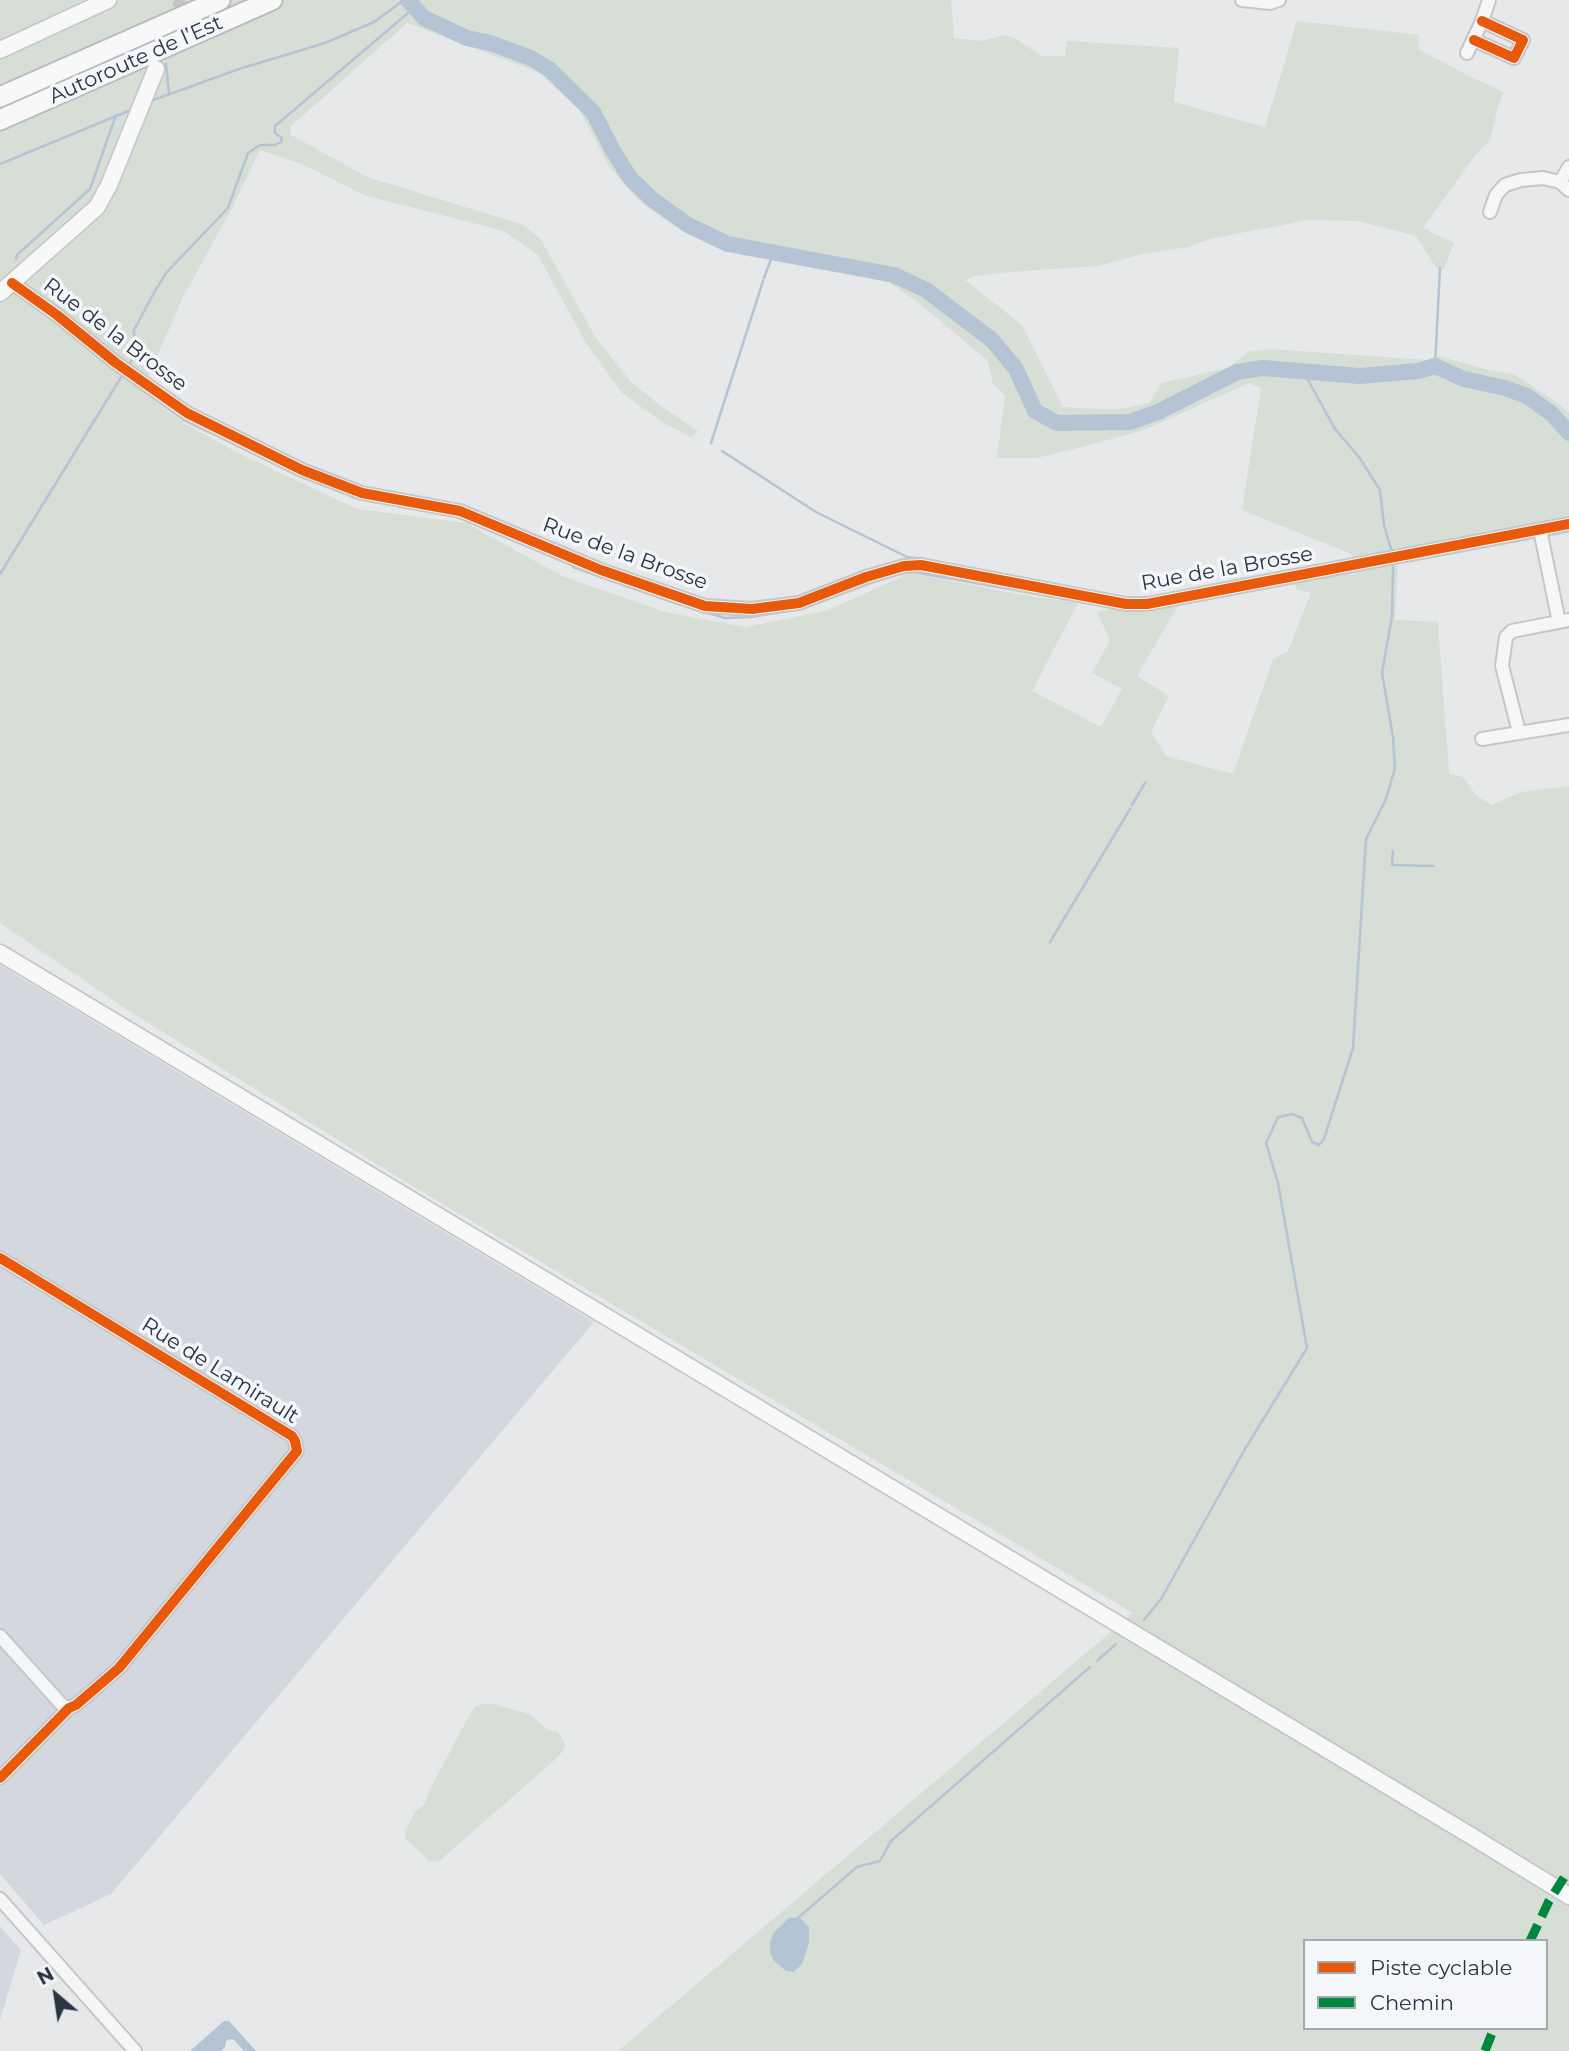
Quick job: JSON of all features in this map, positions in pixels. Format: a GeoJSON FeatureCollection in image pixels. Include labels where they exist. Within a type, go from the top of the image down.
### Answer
{"type":"FeatureCollection","features":[{"type":"Feature","properties":{"kind":"highway","name":"Autoroute de l’Est"},"geometry":{"type":"LineString","coordinates":[[0,97],[220,0]]}},
{"type":"Feature","properties":{"kind":"highway","name":"Autoroute de l’Est"},"geometry":{"type":"LineString","coordinates":[[0,120],[272,0]]}},
{"type":"Feature","properties":{"kind":"main road"},"geometry":{"type":"LineString","coordinates":[[0,50],[107,0]]}},
{"type":"Feature","properties":{"kind":"main road"},"geometry":{"type":"LineString","coordinates":[[6,288],[97,207],[109,185],[156,69]]}},
{"type":"Feature","properties":{"kind":"main road"},"geometry":{"type":"LineString","coordinates":[[0,953],[1457,1826],[1569,1896]]}},
{"type":"Feature","properties":{"kind":"street"},"geometry":{"type":"LineString","coordinates":[[1242,0],[1270,3],[1279,0]]}},
{"type":"Feature","properties":{"kind":"street"},"geometry":{"type":"LineString","coordinates":[[1466,53],[1474,40],[1489,0]]}},
{"type":"Feature","properties":{"kind":"street"},"geometry":{"type":"LineString","coordinates":[[1474,40],[1514,58],[1523,40],[1482,21]]}},
{"type":"Feature","properties":{"kind":"street"},"geometry":{"type":"LineString","coordinates":[[1490,212],[1496,195],[1505,185],[1543,178],[1564,186],[1569,167]]}},
{"type":"Feature","properties":{"kind":"street","name":"Rue de la Brosse"},"geometry":{"type":"LineString","coordinates":[[6,288],[57,315],[116,363],[187,413],[302,470],[362,493],[460,512],[601,570],[705,606],[752,610],[800,603],[866,577],[904,566],[921,565],[1126,604],[1147,604],[1569,524]]}},
{"type":"Feature","properties":{"kind":"street"},"geometry":{"type":"LineString","coordinates":[[1519,732],[1502,666],[1506,637],[1512,631],[1564,621],[1540,530]]}},
{"type":"Feature","properties":{"kind":"street"},"geometry":{"type":"LineString","coordinates":[[1482,739],[1569,725]]}},
{"type":"Feature","properties":{"kind":"street","name":"Rue de Lamirault"},"geometry":{"type":"LineString","coordinates":[[0,1258],[292,1436],[297,1446],[293,1458],[119,1668],[69,1708]]}},
{"type":"Feature","properties":{"kind":"street"},"geometry":{"type":"LineString","coordinates":[[0,1636],[62,1705],[69,1708],[0,1778]]}},
{"type":"Feature","properties":{"kind":"street"},"geometry":{"type":"LineString","coordinates":[[0,1899],[135,2051]]}},
{"type":"Feature","properties":{"kind":"shaded area"},"geometry":{"type":"Polygon","coordinates":[[[0,0],[951,0],[954,38],[982,41],[1004,35],[1015,38],[1041,56],[1065,56],[1067,41],[1179,48],[1174,102],[1265,127],[1297,21],[1419,35],[1418,49],[1504,92],[1490,140],[1476,154],[1423,228],[1454,243],[1444,269],[1437,269],[1416,236],[1358,221],[1308,220],[1209,239],[1189,247],[1143,254],[1097,266],[1009,272],[974,276],[965,280],[1022,325],[1063,407],[1115,410],[1149,403],[1162,383],[1228,368],[1248,352],[1271,349],[1427,360],[1439,356],[1484,369],[1514,374],[1569,413],[1569,533],[1398,564],[1395,620],[1438,622],[1449,774],[1463,777],[1476,795],[1491,805],[1521,792],[1569,786],[1569,2051],[618,2051],[1133,1613],[406,1182],[129,1011],[0,923],[0,0]],[[407,23],[291,126],[291,135],[367,177],[524,225],[541,240],[596,338],[631,382],[698,431],[691,437],[662,422],[622,393],[586,343],[538,255],[504,231],[364,195],[302,164],[260,150],[232,208],[183,297],[142,391],[182,422],[238,453],[357,509],[466,523],[562,576],[665,612],[745,627],[826,611],[910,573],[1078,603],[1032,691],[1101,727],[1122,689],[1092,673],[1110,640],[1097,612],[1187,590],[1137,676],[1169,696],[1151,732],[1166,756],[1233,774],[1273,659],[1288,651],[1311,593],[1296,589],[1295,569],[1354,575],[1352,554],[1242,510],[1261,388],[1249,383],[1146,429],[1090,445],[1037,458],[997,458],[1005,395],[993,384],[988,361],[919,303],[887,281],[849,272],[779,262],[715,244],[676,227],[638,200],[608,165],[580,111],[540,73],[407,23]]]}},
{"type":"Feature","properties":{"kind":"shaded area"},"geometry":{"type":"Polygon","coordinates":[[[0,965],[594,1322],[111,1894],[44,1925],[0,1874],[0,965]]]}},
{"type":"Feature","properties":{"kind":"shaded area"},"geometry":{"type":"Polygon","coordinates":[[[488,1703],[530,1714],[548,1730],[558,1732],[566,1746],[559,1756],[438,1862],[429,1861],[405,1838],[405,1831],[415,1812],[425,1804],[428,1793],[470,1714],[476,1706],[488,1703]]]}},
{"type":"Feature","properties":{"kind":"shaded area"},"geometry":{"type":"Polygon","coordinates":[[[0,1926],[21,1950],[0,2020],[0,1926]]]}},
{"type":"Feature","properties":{"kind":"water"},"geometry":{"type":"Polygon","coordinates":[[[799,1917],[809,1927],[809,1943],[802,1964],[794,1972],[786,1971],[773,1960],[770,1943],[774,1932],[789,1918],[799,1917]]]}},
{"type":"Feature","properties":{"kind":"water"},"geometry":{"type":"Polygon","coordinates":[[[224,2021],[229,2021],[256,2051],[244,2051],[230,2039],[221,2051],[190,2051],[224,2021]]]}},
{"type":"Feature","properties":{"kind":"waterway"},"geometry":{"type":"LineString","coordinates":[[148,102],[239,69],[325,43],[374,22],[404,0]]}},
{"type":"Feature","properties":{"kind":"waterway"},"geometry":{"type":"LineString","coordinates":[[408,0],[424,18],[467,38],[531,58],[549,69],[593,112],[630,178],[653,200],[688,225],[728,244],[894,275],[926,290],[992,340],[1016,369],[1035,411],[1057,423],[1130,422],[1160,411],[1237,372],[1263,368],[1359,376],[1418,371],[1435,366],[1464,379],[1527,396],[1552,414],[1569,433]]}},
{"type":"Feature","properties":{"kind":"waterway"},"geometry":{"type":"LineString","coordinates":[[130,363],[135,354],[134,330],[156,289],[167,272],[228,208],[248,153],[260,145],[275,145],[281,142],[282,138],[275,133],[275,126],[414,8]]}},
{"type":"Feature","properties":{"kind":"waterway"},"geometry":{"type":"LineString","coordinates":[[166,64],[169,93]]}},
{"type":"Feature","properties":{"kind":"waterway"},"geometry":{"type":"LineString","coordinates":[[0,164],[133,109]]}},
{"type":"Feature","properties":{"kind":"waterway"},"geometry":{"type":"LineString","coordinates":[[16,259],[17,255],[90,189],[116,115]]}},
{"type":"Feature","properties":{"kind":"waterway"},"geometry":{"type":"LineString","coordinates":[[764,278],[774,251]]}},
{"type":"Feature","properties":{"kind":"waterway"},"geometry":{"type":"LineString","coordinates":[[1435,366],[1440,268]]}},
{"type":"Feature","properties":{"kind":"waterway"},"geometry":{"type":"LineString","coordinates":[[711,443],[763,281]]}},
{"type":"Feature","properties":{"kind":"waterway"},"geometry":{"type":"LineString","coordinates":[[1302,369],[1335,429],[1359,457],[1380,490],[1384,525],[1392,552]]}},
{"type":"Feature","properties":{"kind":"waterway"},"geometry":{"type":"LineString","coordinates":[[115,370],[126,378]]}},
{"type":"Feature","properties":{"kind":"waterway"},"geometry":{"type":"LineString","coordinates":[[0,574],[123,374]]}},
{"type":"Feature","properties":{"kind":"waterway"},"geometry":{"type":"LineString","coordinates":[[134,384],[184,420],[282,467]]}},
{"type":"Feature","properties":{"kind":"waterway"},"geometry":{"type":"LineString","coordinates":[[722,451],[816,512],[907,557],[922,559]]}},
{"type":"Feature","properties":{"kind":"waterway"},"geometry":{"type":"LineString","coordinates":[[324,485],[343,493]]}},
{"type":"Feature","properties":{"kind":"waterway"},"geometry":{"type":"LineString","coordinates":[[352,497],[379,503]]}},
{"type":"Feature","properties":{"kind":"waterway"},"geometry":{"type":"LineString","coordinates":[[573,567],[725,618],[751,617],[803,608],[887,577]]}},
{"type":"Feature","properties":{"kind":"waterway"},"geometry":{"type":"LineString","coordinates":[[1144,1620],[1161,1599],[1245,1449],[1307,1348],[1278,1183],[1266,1143],[1278,1117],[1292,1114],[1302,1118],[1312,1142],[1319,1145],[1324,1139],[1353,1048],[1366,839],[1386,799],[1395,768],[1393,737],[1382,673],[1392,616],[1393,567]]}},
{"type":"Feature","properties":{"kind":"waterway"},"geometry":{"type":"LineString","coordinates":[[913,572],[1072,600]]}},
{"type":"Feature","properties":{"kind":"waterway"},"geometry":{"type":"LineString","coordinates":[[894,575],[904,573]]}},
{"type":"Feature","properties":{"kind":"waterway"},"geometry":{"type":"LineString","coordinates":[[1132,805],[1145,783]]}},
{"type":"Feature","properties":{"kind":"waterway"},"geometry":{"type":"LineString","coordinates":[[1050,942],[1130,809]]}},
{"type":"Feature","properties":{"kind":"waterway"},"geometry":{"type":"LineString","coordinates":[[1393,851],[1392,865],[1433,866]]}},
{"type":"Feature","properties":{"kind":"waterway"},"geometry":{"type":"LineString","coordinates":[[1097,1661],[1116,1644]]}},
{"type":"Feature","properties":{"kind":"waterway"},"geometry":{"type":"LineString","coordinates":[[799,1917],[857,1867],[880,1861],[891,1841],[1090,1667]]}},
{"type":"Feature","properties":{"kind":"tunnel"},"geometry":{"type":"LineString","coordinates":[[162,53],[183,0]]}},
{"type":"Feature","properties":{"kind":"marked path"},"geometry":{"type":"LineString","coordinates":[[1531,1939],[1549,1901],[1569,1874]]}},
{"type":"Feature","properties":{"kind":"marked path"},"geometry":{"type":"LineString","coordinates":[[1485,2051],[1493,2030]]}},
{"type":"Feature","properties":{"kind":"cycle path"},"geometry":{"type":"LineString","coordinates":[[1474,40],[1514,58],[1523,40],[1482,21]]}},
{"type":"Feature","properties":{"kind":"cycle path"},"geometry":{"type":"LineString","coordinates":[[12,283],[116,363],[187,413],[302,470],[362,493],[460,511],[601,570],[705,606],[752,609],[799,603],[866,577],[904,566],[921,565],[1126,604],[1147,604],[1569,524]]}},
{"type":"Feature","properties":{"kind":"cycle path"},"geometry":{"type":"LineString","coordinates":[[0,1258],[292,1436],[297,1451],[119,1668],[69,1708],[0,1778]]}}]}
